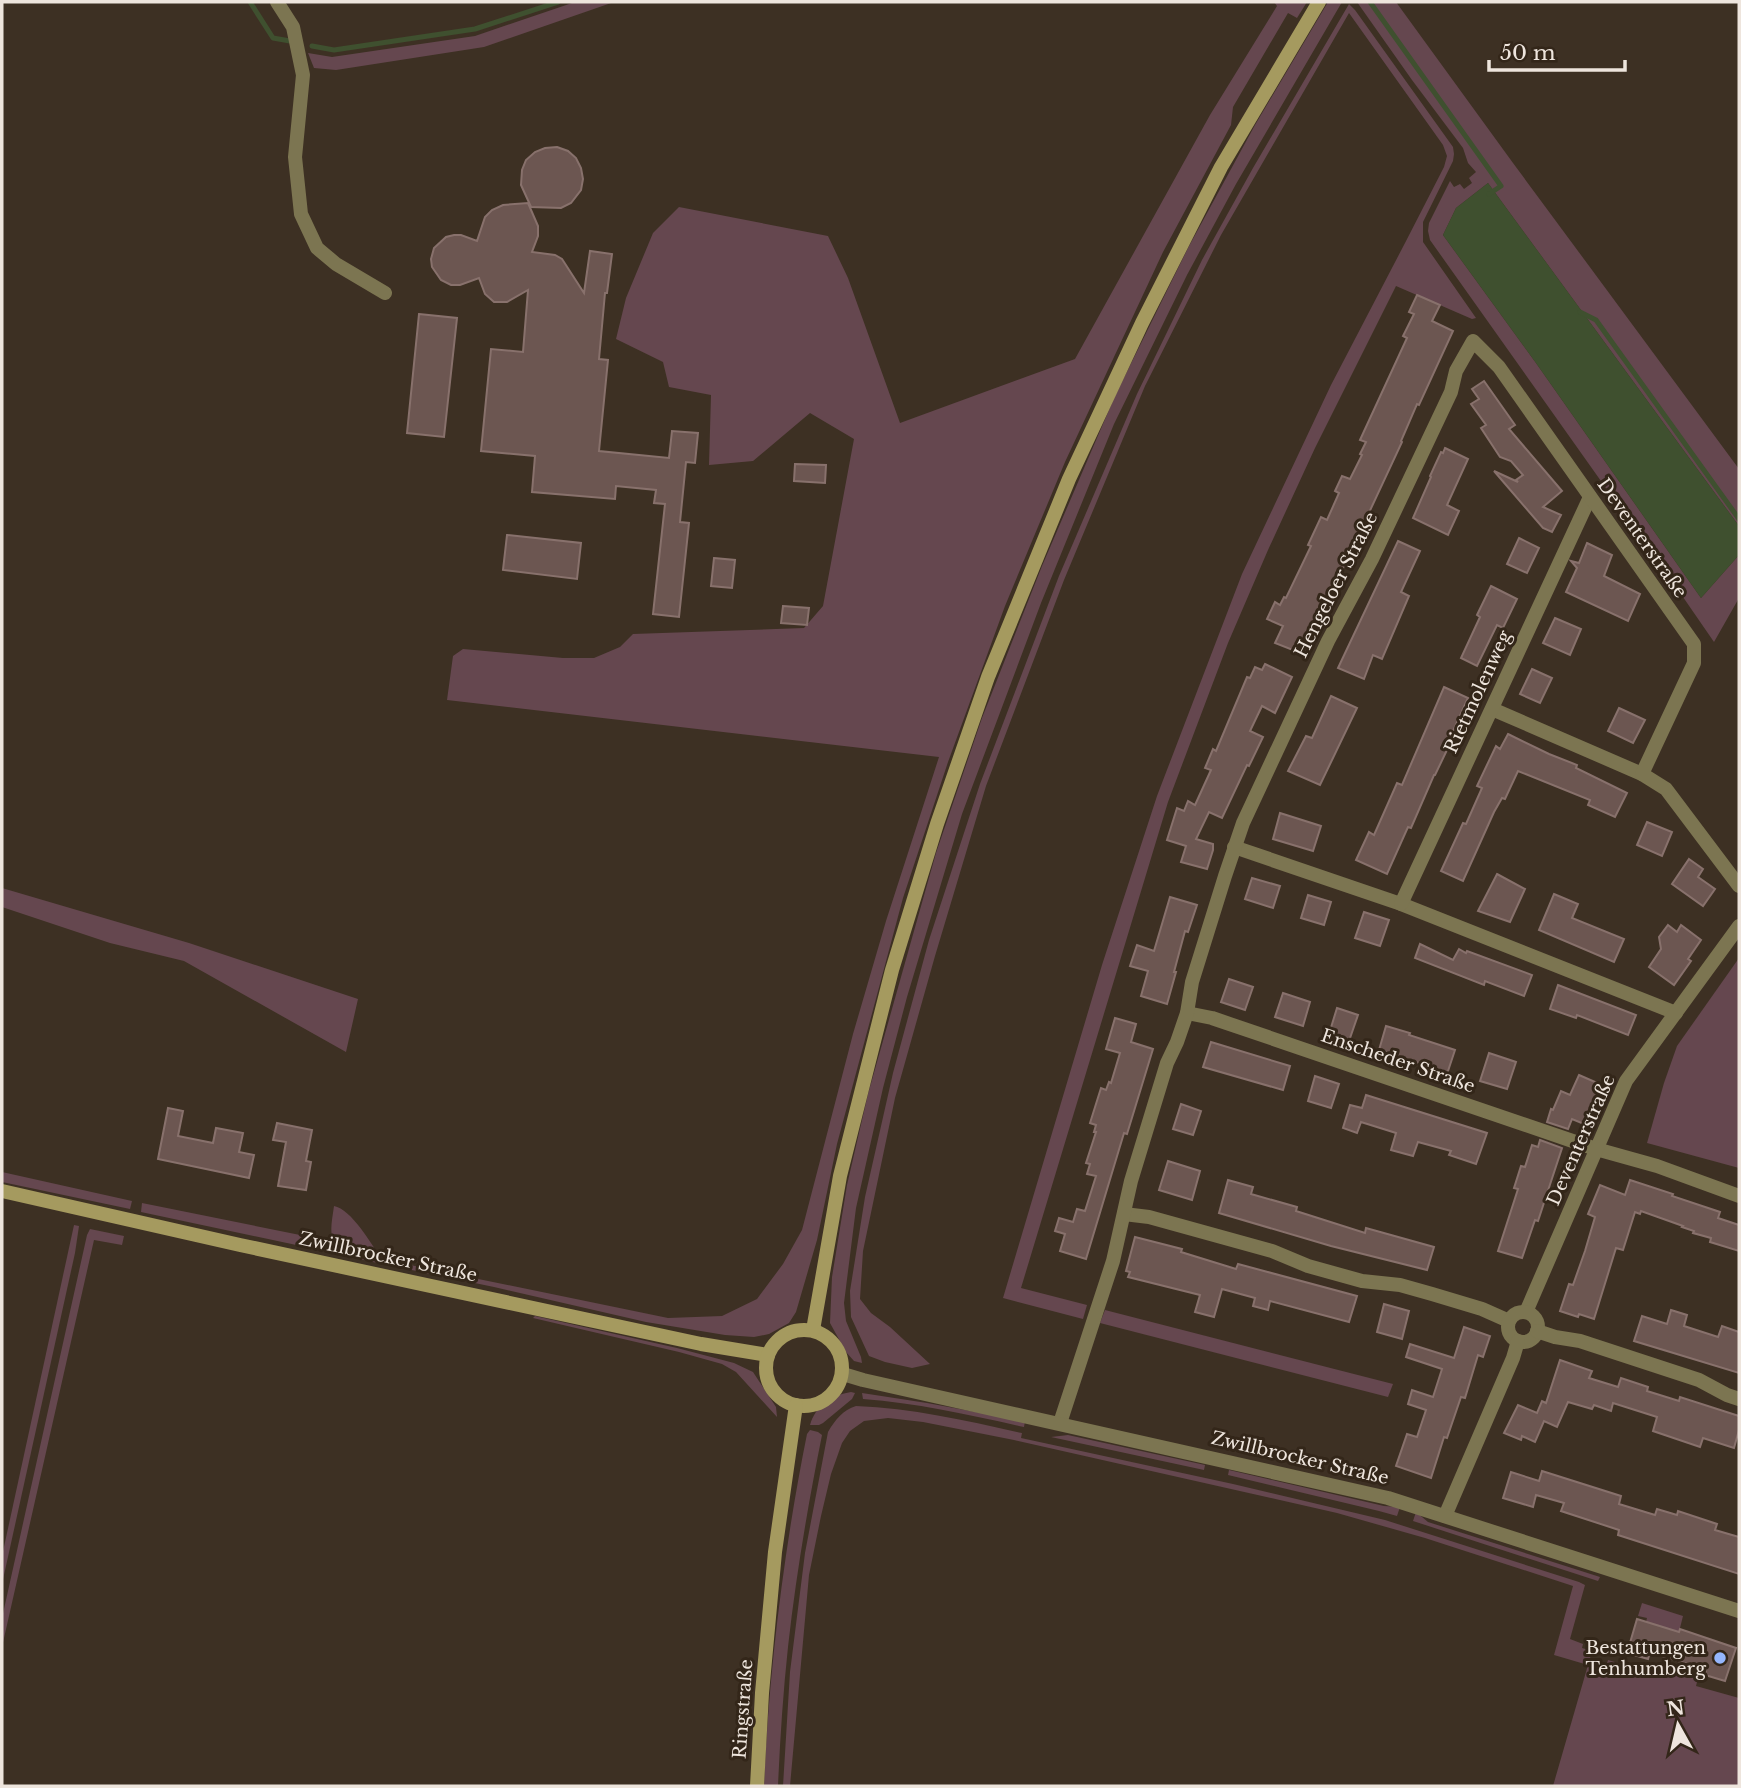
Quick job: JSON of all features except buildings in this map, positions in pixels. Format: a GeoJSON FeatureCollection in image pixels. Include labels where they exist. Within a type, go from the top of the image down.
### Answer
{"type":"FeatureCollection","features":[{"type":"Feature","properties":{"kind":"main road"},"geometry":{"type":"LineString","coordinates":[[813,1330],[840,1175],[892,970],[937,824],[988,677],[1069,479],[1142,323],[1221,167],[1319,2]]}},
{"type":"Feature","properties":{"kind":"main road","name":"Zwillbrocker Straße"},"geometry":{"type":"LineString","coordinates":[[2,1191],[701,1344],[768,1355]]}},
{"type":"Feature","properties":{"kind":"main road"},"geometry":{"type":"LineString","coordinates":[[802,1329],[813,1330],[824,1334],[839,1351],[843,1362],[842,1374],[839,1386],[821,1403],[796,1405],[777,1395],[771,1387],[767,1377],[768,1355],[781,1337],[802,1329]]}},
{"type":"Feature","properties":{"kind":"main road","name":"Ringstraße"},"geometry":{"type":"LineString","coordinates":[[757,1786],[775,1552],[796,1405]]}},
{"type":"Feature","properties":{"kind":"street"},"geometry":{"type":"LineString","coordinates":[[277,2],[293,27],[303,75],[295,157],[301,214],[317,248],[336,264],[385,293]]}},
{"type":"Feature","properties":{"kind":"street","name":"Deventerstraße"},"geometry":{"type":"LineString","coordinates":[[1473,341],[1499,367],[1694,644],[1694,663],[1642,774]]}},
{"type":"Feature","properties":{"kind":"street","name":"Hengeloer Straße"},"geometry":{"type":"LineString","coordinates":[[1186,1013],[1192,982],[1243,823],[1328,641],[1372,559],[1451,391],[1455,371],[1473,341]]}},
{"type":"Feature","properties":{"kind":"street","name":"Rietmolenweg"},"geometry":{"type":"LineString","coordinates":[[1401,904],[1590,497]]}},
{"type":"Feature","properties":{"kind":"street"},"geometry":{"type":"LineString","coordinates":[[1492,709],[1642,774],[1666,789],[1739,886]]}},
{"type":"Feature","properties":{"kind":"street"},"geometry":{"type":"LineString","coordinates":[[1234,848],[1401,904],[1675,1013]]}},
{"type":"Feature","properties":{"kind":"street","name":"Deventerstraße"},"geometry":{"type":"LineString","coordinates":[[1526,1312],[1626,1081],[1739,926]]}},
{"type":"Feature","properties":{"kind":"street"},"geometry":{"type":"LineString","coordinates":[[1060,1423],[1105,1286],[1131,1181],[1167,1063],[1186,1013]]}},
{"type":"Feature","properties":{"kind":"street","name":"Enscheder Straße"},"geometry":{"type":"LineString","coordinates":[[1186,1013],[1212,1018],[1596,1149],[1657,1166],[1739,1196]]}},
{"type":"Feature","properties":{"kind":"street"},"geometry":{"type":"LineString","coordinates":[[1124,1214],[1149,1217],[1272,1251],[1308,1266],[1362,1281],[1400,1285],[1482,1309],[1509,1321]]}},
{"type":"Feature","properties":{"kind":"street"},"geometry":{"type":"LineString","coordinates":[[1526,1312],[1536,1320],[1536,1331],[1532,1338],[1518,1341],[1510,1335],[1509,1321],[1515,1314],[1526,1312]]}},
{"type":"Feature","properties":{"kind":"street"},"geometry":{"type":"LineString","coordinates":[[1536,1331],[1580,1341],[1699,1380],[1739,1399]]}},
{"type":"Feature","properties":{"kind":"street"},"geometry":{"type":"LineString","coordinates":[[1445,1516],[1518,1341]]}},
{"type":"Feature","properties":{"kind":"street","name":"Zwillbrocker Straße"},"geometry":{"type":"LineString","coordinates":[[842,1374],[1388,1497],[1739,1611]]}},
{"type":"Feature","properties":{"kind":"shaded area"},"geometry":{"type":"Polygon","coordinates":[[[575,2],[614,2],[484,47],[336,70],[314,68],[308,53],[332,57],[475,36],[575,2]]]}},
{"type":"Feature","properties":{"kind":"shaded area"},"geometry":{"type":"Polygon","coordinates":[[[1274,2],[1307,2],[1297,18],[1288,13],[1233,107],[1231,125],[1163,252],[1065,462],[1005,606],[948,762],[903,898],[837,1144],[817,1240],[796,1312],[789,1323],[769,1334],[754,1337],[725,1335],[646,1322],[344,1256],[333,1239],[331,1227],[334,1206],[354,1220],[381,1259],[668,1318],[722,1316],[757,1299],[783,1264],[802,1230],[853,1034],[939,757],[447,700],[453,656],[463,649],[563,658],[594,658],[620,647],[633,634],[804,628],[823,606],[854,439],[810,413],[753,461],[709,465],[711,395],[669,387],[663,362],[616,339],[626,298],[653,233],[679,207],[828,236],[848,278],[900,423],[1075,359],[1210,115],[1277,6],[1274,2]]]}},
{"type":"Feature","properties":{"kind":"shaded area"},"geometry":{"type":"Polygon","coordinates":[[[1328,2],[1342,2],[1236,184],[1187,275],[1114,424],[1041,603],[962,814],[907,997],[856,1208],[844,1303],[846,1321],[862,1363],[854,1361],[830,1323],[832,1277],[847,1185],[868,1094],[936,853],[982,718],[1042,566],[1115,396],[1188,248],[1255,125],[1328,2]]]}},
{"type":"Feature","properties":{"kind":"shaded area"},"geometry":{"type":"Polygon","coordinates":[[[1357,2],[1396,2],[1739,469],[1739,526],[1488,183],[1456,208],[1443,235],[1701,598],[1739,555],[1739,598],[1714,642],[1430,240],[1429,223],[1450,181],[1454,187],[1460,184],[1464,189],[1472,183],[1469,178],[1476,172],[1468,163],[1463,148],[1357,2]]]}},
{"type":"Feature","properties":{"kind":"shaded area"},"geometry":{"type":"Polygon","coordinates":[[[1349,4],[1453,147],[1453,161],[1423,222],[1423,242],[1476,318],[1472,319],[1396,286],[1315,448],[1228,643],[1168,802],[1021,1288],[1087,1305],[1083,1319],[1003,1298],[1102,965],[1157,796],[1242,574],[1331,385],[1444,167],[1447,156],[1443,145],[1349,13],[1221,235],[1145,386],[1064,580],[986,786],[895,1098],[863,1251],[860,1299],[871,1313],[930,1364],[912,1368],[885,1362],[869,1356],[851,1317],[850,1291],[865,1197],[893,1073],[929,940],[980,784],[1059,576],[1137,394],[1202,260],[1349,4]]]}},
{"type":"Feature","properties":{"kind":"shaded area"},"geometry":{"type":"Polygon","coordinates":[[[1488,183],[1739,526],[1739,555],[1701,598],[1443,235],[1456,208],[1488,183]]]}},
{"type":"Feature","properties":{"kind":"shaded area"},"geometry":{"type":"Polygon","coordinates":[[[2,888],[189,943],[358,999],[346,1052],[184,961],[110,943],[2,907],[2,888]]]}},
{"type":"Feature","properties":{"kind":"shaded area"},"geometry":{"type":"Polygon","coordinates":[[[1739,958],[1739,1168],[1647,1143],[1677,1046],[1739,958]]]}},
{"type":"Feature","properties":{"kind":"shaded area"},"geometry":{"type":"Polygon","coordinates":[[[2,1172],[132,1201],[130,1209],[2,1182],[2,1172]]]}},
{"type":"Feature","properties":{"kind":"shaded area"},"geometry":{"type":"Polygon","coordinates":[[[142,1203],[315,1239],[301,1246],[141,1212],[142,1203]]]}},
{"type":"Feature","properties":{"kind":"shaded area"},"geometry":{"type":"Polygon","coordinates":[[[74,1225],[79,1226],[75,1253],[2,1584],[2,1556],[74,1225]]]}},
{"type":"Feature","properties":{"kind":"shaded area"},"geometry":{"type":"Polygon","coordinates":[[[90,1229],[124,1236],[122,1245],[94,1240],[2,1647],[2,1618],[90,1229]]]}},
{"type":"Feature","properties":{"kind":"shaded area"},"geometry":{"type":"Polygon","coordinates":[[[1105,1310],[1393,1384],[1388,1397],[1100,1323],[1105,1310]]]}},
{"type":"Feature","properties":{"kind":"shaded area"},"geometry":{"type":"Polygon","coordinates":[[[535,1316],[734,1363],[753,1372],[776,1407],[777,1417],[736,1372],[722,1364],[533,1318],[535,1316]]]}},
{"type":"Feature","properties":{"kind":"shaded area"},"geometry":{"type":"Polygon","coordinates":[[[851,1392],[855,1393],[852,1399],[823,1423],[810,1425],[812,1418],[825,1402],[851,1392]]]}},
{"type":"Feature","properties":{"kind":"shaded area"},"geometry":{"type":"Polygon","coordinates":[[[862,1393],[1025,1421],[1024,1427],[923,1406],[863,1399],[862,1393]]]}},
{"type":"Feature","properties":{"kind":"shaded area"},"geometry":{"type":"Polygon","coordinates":[[[856,1406],[919,1412],[981,1424],[1022,1433],[1021,1438],[1385,1520],[1579,1582],[1585,1585],[1570,1639],[1583,1644],[1582,1648],[1592,1651],[1589,1662],[1606,1667],[1608,1660],[1663,1676],[1667,1664],[1699,1674],[1696,1686],[1739,1698],[1739,1786],[1553,1786],[1588,1665],[1554,1655],[1573,1586],[1425,1538],[1337,1513],[1014,1440],[888,1418],[864,1421],[850,1431],[842,1443],[831,1474],[809,1575],[790,1786],[783,1786],[790,1672],[805,1553],[828,1432],[840,1416],[856,1406]]]}},
{"type":"Feature","properties":{"kind":"shaded area"},"geometry":{"type":"Polygon","coordinates":[[[810,1430],[822,1435],[791,1620],[778,1786],[764,1786],[779,1609],[799,1477],[810,1430]]]}},
{"type":"Feature","properties":{"kind":"shaded area"},"geometry":{"type":"Polygon","coordinates":[[[1068,1435],[1205,1465],[1204,1470],[1051,1437],[1068,1435]]]}},
{"type":"Feature","properties":{"kind":"shaded area"},"geometry":{"type":"Polygon","coordinates":[[[1229,1470],[1384,1506],[1400,1507],[1397,1516],[1228,1475],[1229,1470]]]}},
{"type":"Feature","properties":{"kind":"shaded area"},"geometry":{"type":"Polygon","coordinates":[[[1416,1512],[1428,1522],[1600,1577],[1598,1581],[1413,1521],[1416,1512]]]}},
{"type":"Feature","properties":{"kind":"shaded area"},"geometry":{"type":"Polygon","coordinates":[[[1642,1603],[1683,1616],[1679,1632],[1646,1622],[1647,1618],[1638,1616],[1642,1603]]]}},
{"type":"Feature","properties":{"kind":"waterway"},"geometry":{"type":"LineString","coordinates":[[250,2],[273,38],[290,41]]}},
{"type":"Feature","properties":{"kind":"waterway"},"geometry":{"type":"LineString","coordinates":[[312,46],[334,50],[475,29],[558,2]]}},
{"type":"Feature","properties":{"kind":"waterway"},"geometry":{"type":"LineString","coordinates":[[1370,2],[1501,186],[1489,194]]}},
{"type":"Feature","properties":{"kind":"waterway"},"geometry":{"type":"LineString","coordinates":[[1580,312],[1596,320],[1739,519]]}},
{"type":"Feature","properties":{"kind":"place","name":"Bestattungen Tenhumberg"},"geometry":{"type":"Point","coordinates":[1720,1658]}}]}
